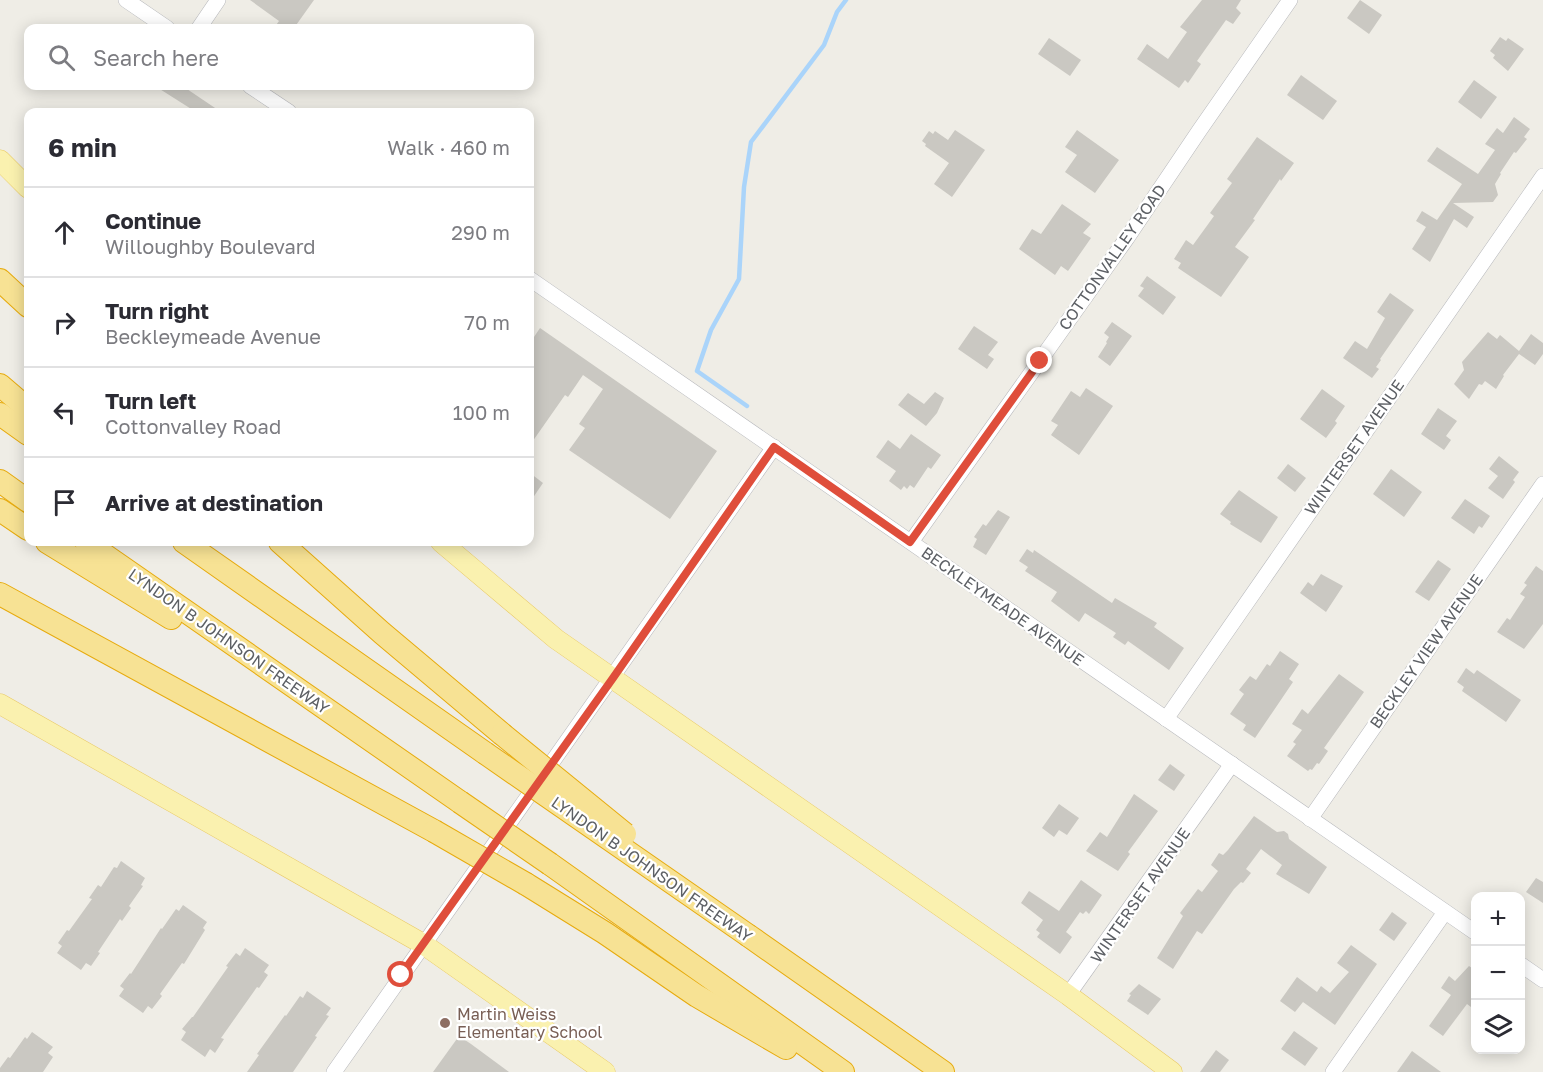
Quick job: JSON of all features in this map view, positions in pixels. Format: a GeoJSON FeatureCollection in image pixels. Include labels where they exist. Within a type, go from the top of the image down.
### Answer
{"type":"FeatureCollection","features":[{"type":"Feature","properties":{"kind":"highway"},"geometry":{"type":"LineString","coordinates":[[0,280],[24,302]]}},
{"type":"Feature","properties":{"kind":"highway"},"geometry":{"type":"LineString","coordinates":[[0,385],[24,406]]}},
{"type":"Feature","properties":{"kind":"highway"},"geometry":{"type":"LineString","coordinates":[[0,414],[24,431]]}},
{"type":"Feature","properties":{"kind":"highway"},"geometry":{"type":"LineString","coordinates":[[0,482],[24,498]]}},
{"type":"Feature","properties":{"kind":"highway"},"geometry":{"type":"LineString","coordinates":[[0,510],[24,526]]}},
{"type":"Feature","properties":{"kind":"highway"},"geometry":{"type":"LineString","coordinates":[[54,546],[392,755]]}},
{"type":"Feature","properties":{"kind":"highway","name":"LYNDON B JOHNSON FREEWAY"},"geometry":{"type":"LineString","coordinates":[[92,546],[550,864],[843,1072]]}},
{"type":"Feature","properties":{"kind":"highway","name":"LYNDON B JOHNSON FREEWAY"},"geometry":{"type":"LineString","coordinates":[[190,546],[943,1072]]}},
{"type":"Feature","properties":{"kind":"highway"},"geometry":{"type":"LineString","coordinates":[[284,546],[390,640],[749,936]]}},
{"type":"Feature","properties":{"kind":"highway"},"geometry":{"type":"LineString","coordinates":[[0,594],[434,831],[526,884],[605,933],[697,996],[828,1072]]}},
{"type":"Feature","properties":{"kind":"main road"},"geometry":{"type":"LineString","coordinates":[[0,160],[24,184]]}},
{"type":"Feature","properties":{"kind":"main road"},"geometry":{"type":"LineString","coordinates":[[446,546],[556,639],[1068,995],[1172,1072]]}},
{"type":"Feature","properties":{"kind":"main road"},"geometry":{"type":"LineString","coordinates":[[0,704],[423,944],[605,1072]]}},
{"type":"Feature","properties":{"kind":"street"},"geometry":{"type":"LineString","coordinates":[[126,0],[161,24]]}},
{"type":"Feature","properties":{"kind":"street"},"geometry":{"type":"LineString","coordinates":[[202,24],[218,0]]}},
{"type":"Feature","properties":{"kind":"street","name":"COTTONVALLEY ROAD"},"geometry":{"type":"LineString","coordinates":[[910,542],[1127,238],[1290,0]]}},
{"type":"Feature","properties":{"kind":"street"},"geometry":{"type":"LineString","coordinates":[[256,90],[283,108]]}},
{"type":"Feature","properties":{"kind":"street","name":"WINTERSET AVENUE"},"geometry":{"type":"LineString","coordinates":[[1166,719],[1543,176]]}},
{"type":"Feature","properties":{"kind":"street","name":"BECKLEYMEADE AVENUE"},"geometry":{"type":"LineString","coordinates":[[534,282],[1471,930]]}},
{"type":"Feature","properties":{"kind":"street"},"geometry":{"type":"LineString","coordinates":[[334,1072],[774,447]]}},
{"type":"Feature","properties":{"kind":"street","name":"BECKLEY VIEW AVENUE"},"geometry":{"type":"LineString","coordinates":[[1310,819],[1543,484]]}},
{"type":"Feature","properties":{"kind":"street","name":"WINTERSET AVENUE"},"geometry":{"type":"LineString","coordinates":[[1068,995],[1232,764]]}},
{"type":"Feature","properties":{"kind":"street"},"geometry":{"type":"LineString","coordinates":[[1333,1072],[1445,912]]}},
{"type":"Feature","properties":{"kind":"street"},"geometry":{"type":"LineString","coordinates":[[1525,967],[1543,980]]}},
{"type":"Feature","properties":{"kind":"building"},"geometry":{"type":"Polygon","coordinates":[[[250,0],[314,0],[297,24],[277,24],[279,21],[250,0]]]}},
{"type":"Feature","properties":{"kind":"building"},"geometry":{"type":"Polygon","coordinates":[[[1202,0],[1241,0],[1236,8],[1241,13],[1233,24],[1226,20],[1197,61],[1201,64],[1188,83],[1185,80],[1179,88],[1137,59],[1147,44],[1168,59],[1187,32],[1180,27],[1202,0]]]}},
{"type":"Feature","properties":{"kind":"building"},"geometry":{"type":"Polygon","coordinates":[[[1360,0],[1382,15],[1369,34],[1347,18],[1360,0]]]}},
{"type":"Feature","properties":{"kind":"building"},"geometry":{"type":"Polygon","coordinates":[[[1500,37],[1506,41],[1508,38],[1524,49],[1508,71],[1493,58],[1495,55],[1490,51],[1500,37]]]}},
{"type":"Feature","properties":{"kind":"building"},"geometry":{"type":"Polygon","coordinates":[[[1049,38],[1081,60],[1070,76],[1038,54],[1049,38]]]}},
{"type":"Feature","properties":{"kind":"building"},"geometry":{"type":"Polygon","coordinates":[[[1301,75],[1337,101],[1323,120],[1287,95],[1301,75]]]}},
{"type":"Feature","properties":{"kind":"building"},"geometry":{"type":"Polygon","coordinates":[[[1474,80],[1497,97],[1481,119],[1458,102],[1474,80]]]}},
{"type":"Feature","properties":{"kind":"building"},"geometry":{"type":"Polygon","coordinates":[[[161,90],[188,90],[215,108],[190,108],[161,90]]]}},
{"type":"Feature","properties":{"kind":"building"},"geometry":{"type":"Polygon","coordinates":[[[1514,117],[1530,129],[1524,137],[1527,139],[1516,153],[1514,152],[1500,173],[1495,184],[1498,195],[1493,202],[1453,203],[1474,217],[1467,228],[1454,219],[1430,262],[1412,249],[1426,227],[1416,221],[1422,211],[1437,220],[1462,184],[1427,161],[1437,147],[1478,174],[1495,150],[1485,144],[1497,128],[1503,133],[1514,117]]]}},
{"type":"Feature","properties":{"kind":"building"},"geometry":{"type":"Polygon","coordinates":[[[955,130],[985,150],[952,197],[934,184],[949,163],[925,146],[926,144],[922,141],[929,131],[933,134],[935,131],[948,140],[955,130]]]}},
{"type":"Feature","properties":{"kind":"building"},"geometry":{"type":"Polygon","coordinates":[[[1077,130],[1119,160],[1095,193],[1065,172],[1077,155],[1065,147],[1077,130]]]}},
{"type":"Feature","properties":{"kind":"building"},"geometry":{"type":"Polygon","coordinates":[[[1257,137],[1294,163],[1281,181],[1280,179],[1235,247],[1249,257],[1221,297],[1178,268],[1181,263],[1174,259],[1186,240],[1193,245],[1214,216],[1210,213],[1232,183],[1227,179],[1257,137]]]}},
{"type":"Feature","properties":{"kind":"building"},"geometry":{"type":"Polygon","coordinates":[[[1062,204],[1091,224],[1083,233],[1091,238],[1068,271],[1061,266],[1055,275],[1019,249],[1032,229],[1041,234],[1062,204]]]}},
{"type":"Feature","properties":{"kind":"building"},"geometry":{"type":"Polygon","coordinates":[[[1147,276],[1176,297],[1163,315],[1138,296],[1144,288],[1140,286],[1147,276]]]}},
{"type":"Feature","properties":{"kind":"building"},"geometry":{"type":"Polygon","coordinates":[[[1390,293],[1414,310],[1380,359],[1376,367],[1379,369],[1372,378],[1343,358],[1355,341],[1367,349],[1385,318],[1377,312],[1390,293]]]}},
{"type":"Feature","properties":{"kind":"building"},"geometry":{"type":"Polygon","coordinates":[[[1112,322],[1132,336],[1110,366],[1098,357],[1109,337],[1104,333],[1112,322]]]}},
{"type":"Feature","properties":{"kind":"building"},"geometry":{"type":"Polygon","coordinates":[[[974,326],[998,342],[988,355],[994,359],[987,369],[958,349],[974,326]]]}},
{"type":"Feature","properties":{"kind":"building"},"geometry":{"type":"Polygon","coordinates":[[[540,328],[717,451],[670,519],[569,450],[585,428],[579,424],[603,389],[583,375],[568,397],[565,395],[534,439],[534,337],[540,328]]]}},
{"type":"Feature","properties":{"kind":"building"},"geometry":{"type":"Polygon","coordinates":[[[1488,332],[1497,339],[1500,335],[1519,351],[1531,334],[1543,343],[1543,354],[1535,365],[1519,354],[1503,375],[1496,389],[1485,381],[1482,385],[1479,384],[1469,399],[1454,384],[1464,370],[1462,362],[1488,332]]]}},
{"type":"Feature","properties":{"kind":"building"},"geometry":{"type":"Polygon","coordinates":[[[1086,388],[1113,406],[1079,455],[1051,435],[1058,425],[1051,421],[1071,391],[1080,397],[1086,388]]]}},
{"type":"Feature","properties":{"kind":"building"},"geometry":{"type":"Polygon","coordinates":[[[1322,389],[1345,406],[1335,421],[1337,423],[1326,438],[1300,419],[1322,389]]]}},
{"type":"Feature","properties":{"kind":"building"},"geometry":{"type":"Polygon","coordinates":[[[935,392],[944,398],[937,413],[926,426],[898,405],[908,393],[924,404],[935,392]]]}},
{"type":"Feature","properties":{"kind":"building"},"geometry":{"type":"Polygon","coordinates":[[[1438,408],[1457,421],[1446,436],[1451,440],[1444,450],[1421,434],[1438,408]]]}},
{"type":"Feature","properties":{"kind":"building"},"geometry":{"type":"Polygon","coordinates":[[[911,434],[941,455],[931,469],[928,467],[914,488],[910,485],[907,489],[904,486],[901,490],[889,481],[896,471],[876,457],[888,440],[900,449],[911,434]]]}},
{"type":"Feature","properties":{"kind":"building"},"geometry":{"type":"Polygon","coordinates":[[[1499,456],[1519,472],[1503,499],[1488,488],[1498,476],[1489,469],[1499,456]]]}},
{"type":"Feature","properties":{"kind":"building"},"geometry":{"type":"Polygon","coordinates":[[[1288,464],[1306,478],[1295,492],[1277,478],[1288,464]]]}},
{"type":"Feature","properties":{"kind":"building"},"geometry":{"type":"Polygon","coordinates":[[[1391,469],[1422,492],[1404,517],[1373,494],[1391,469]]]}},
{"type":"Feature","properties":{"kind":"building"},"geometry":{"type":"Polygon","coordinates":[[[534,476],[543,483],[534,496],[534,476]]]}},
{"type":"Feature","properties":{"kind":"building"},"geometry":{"type":"Polygon","coordinates":[[[1239,490],[1278,517],[1261,543],[1230,524],[1231,522],[1220,514],[1239,490]]]}},
{"type":"Feature","properties":{"kind":"building"},"geometry":{"type":"Polygon","coordinates":[[[1465,499],[1490,516],[1482,528],[1479,526],[1474,534],[1451,518],[1465,499]]]}},
{"type":"Feature","properties":{"kind":"building"},"geometry":{"type":"Polygon","coordinates":[[[998,510],[1010,517],[986,555],[973,547],[977,539],[974,537],[983,524],[986,526],[998,510]]]}},
{"type":"Feature","properties":{"kind":"building"},"geometry":{"type":"Polygon","coordinates":[[[1027,549],[1033,553],[1034,550],[1112,603],[1115,598],[1157,623],[1154,627],[1184,648],[1169,670],[1128,641],[1125,645],[1113,637],[1116,633],[1085,613],[1079,622],[1051,601],[1057,592],[1025,571],[1028,567],[1019,561],[1027,549]]]}},
{"type":"Feature","properties":{"kind":"building"},"geometry":{"type":"Polygon","coordinates":[[[1438,560],[1451,569],[1429,601],[1415,592],[1438,560]]]}},
{"type":"Feature","properties":{"kind":"building"},"geometry":{"type":"Polygon","coordinates":[[[1536,566],[1543,571],[1543,624],[1524,649],[1497,632],[1507,618],[1510,620],[1525,597],[1520,594],[1527,585],[1524,583],[1536,566]]]}},
{"type":"Feature","properties":{"kind":"building"},"geometry":{"type":"Polygon","coordinates":[[[1321,574],[1343,586],[1326,612],[1300,593],[1308,582],[1313,586],[1321,574]]]}},
{"type":"Feature","properties":{"kind":"building"},"geometry":{"type":"Polygon","coordinates":[[[1280,651],[1299,664],[1289,679],[1293,682],[1255,738],[1243,730],[1246,725],[1230,714],[1244,694],[1239,690],[1250,676],[1256,680],[1267,664],[1270,666],[1280,651]]]}},
{"type":"Feature","properties":{"kind":"building"},"geometry":{"type":"Polygon","coordinates":[[[1466,668],[1474,674],[1477,670],[1521,700],[1506,722],[1462,691],[1464,687],[1457,682],[1466,668]]]}},
{"type":"Feature","properties":{"kind":"building"},"geometry":{"type":"Polygon","coordinates":[[[1339,674],[1364,692],[1324,748],[1328,751],[1319,764],[1317,763],[1312,770],[1308,771],[1287,756],[1302,730],[1292,724],[1302,709],[1308,714],[1339,674]]]}},
{"type":"Feature","properties":{"kind":"building"},"geometry":{"type":"Polygon","coordinates":[[[1170,764],[1185,775],[1174,791],[1158,780],[1170,764]]]}},
{"type":"Feature","properties":{"kind":"building"},"geometry":{"type":"Polygon","coordinates":[[[1134,794],[1158,811],[1128,852],[1130,854],[1118,871],[1086,851],[1100,832],[1107,837],[1134,794]]]}},
{"type":"Feature","properties":{"kind":"building"},"geometry":{"type":"Polygon","coordinates":[[[1059,804],[1079,818],[1067,835],[1059,830],[1054,837],[1042,828],[1059,804]]]}},
{"type":"Feature","properties":{"kind":"building"},"geometry":{"type":"Polygon","coordinates":[[[1254,816],[1277,832],[1284,831],[1288,834],[1289,839],[1327,867],[1309,894],[1276,874],[1282,865],[1261,849],[1246,869],[1251,873],[1234,889],[1202,934],[1197,931],[1173,969],[1157,958],[1183,916],[1180,913],[1198,889],[1202,892],[1218,871],[1211,865],[1219,853],[1223,855],[1228,850],[1254,816]]]}},
{"type":"Feature","properties":{"kind":"building"},"geometry":{"type":"Polygon","coordinates":[[[121,861],[145,878],[141,885],[143,886],[129,906],[131,908],[122,921],[120,919],[91,966],[86,963],[81,970],[57,953],[62,946],[58,943],[92,899],[89,898],[98,885],[101,887],[114,867],[117,868],[121,861]]]}},
{"type":"Feature","properties":{"kind":"building"},"geometry":{"type":"Polygon","coordinates":[[[1536,878],[1543,882],[1543,903],[1526,892],[1536,878]]]}},
{"type":"Feature","properties":{"kind":"building"},"geometry":{"type":"Polygon","coordinates":[[[1081,880],[1102,895],[1089,914],[1086,911],[1083,914],[1080,912],[1066,932],[1072,937],[1060,954],[1037,937],[1040,933],[1036,930],[1043,920],[1021,903],[1029,891],[1059,911],[1081,880]]]}},
{"type":"Feature","properties":{"kind":"building"},"geometry":{"type":"Polygon","coordinates":[[[183,905],[207,922],[203,928],[205,930],[184,964],[182,963],[160,994],[162,996],[152,1009],[148,1006],[143,1013],[119,996],[124,989],[120,986],[131,974],[161,928],[176,909],[179,911],[183,905]]]}},
{"type":"Feature","properties":{"kind":"building"},"geometry":{"type":"Polygon","coordinates":[[[1392,912],[1407,923],[1394,941],[1379,930],[1392,912]]]}},
{"type":"Feature","properties":{"kind":"building"},"geometry":{"type":"Polygon","coordinates":[[[1351,945],[1377,964],[1335,1025],[1303,1002],[1295,1012],[1280,1001],[1297,977],[1317,992],[1321,986],[1330,993],[1349,972],[1337,963],[1351,945]]]}},
{"type":"Feature","properties":{"kind":"building"},"geometry":{"type":"Polygon","coordinates":[[[245,948],[269,965],[264,972],[268,975],[221,1038],[224,1039],[215,1053],[210,1049],[205,1057],[181,1040],[186,1032],[182,1029],[193,1017],[236,953],[240,956],[245,948]]]}},
{"type":"Feature","properties":{"kind":"building"},"geometry":{"type":"Polygon","coordinates":[[[1469,966],[1471,967],[1471,1007],[1467,1004],[1443,1036],[1429,1026],[1451,995],[1441,988],[1449,976],[1455,981],[1469,966]]]}},
{"type":"Feature","properties":{"kind":"building"},"geometry":{"type":"Polygon","coordinates":[[[1139,984],[1161,999],[1148,1015],[1127,1001],[1131,995],[1129,994],[1139,984]]]}},
{"type":"Feature","properties":{"kind":"building"},"geometry":{"type":"Polygon","coordinates":[[[307,991],[331,1008],[326,1015],[329,1016],[315,1036],[317,1037],[293,1072],[247,1072],[285,1015],[307,991]]]}},
{"type":"Feature","properties":{"kind":"building"},"geometry":{"type":"Polygon","coordinates":[[[1294,1031],[1318,1048],[1305,1066],[1281,1049],[1294,1031]]]}},
{"type":"Feature","properties":{"kind":"building"},"geometry":{"type":"Polygon","coordinates":[[[32,1032],[53,1047],[48,1053],[53,1057],[43,1072],[0,1072],[0,1068],[8,1057],[10,1058],[25,1037],[27,1039],[32,1032]]]}},
{"type":"Feature","properties":{"kind":"building"},"geometry":{"type":"Polygon","coordinates":[[[459,1036],[471,1044],[509,1072],[433,1072],[459,1036]]]}},
{"type":"Feature","properties":{"kind":"building"},"geometry":{"type":"Polygon","coordinates":[[[1216,1050],[1229,1060],[1220,1072],[1200,1072],[1216,1050]]]}},
{"type":"Feature","properties":{"kind":"building"},"geometry":{"type":"Polygon","coordinates":[[[1412,1051],[1441,1072],[1397,1072],[1412,1051]]]}},
{"type":"Feature","properties":{"kind":"waterway"},"geometry":{"type":"LineString","coordinates":[[747,406],[697,371],[711,330],[739,279],[744,187],[751,142],[824,45],[837,12],[846,0]]}},
{"type":"Feature","properties":{"kind":"place","name":"Martin Weiss Elementary School"},"geometry":{"type":"Point","coordinates":[445,1023]}},
{"type":"Feature","properties":{"kind":"route"},"geometry":{"type":"LineString","coordinates":[[401,975],[774,447],[910,542],[1040,361]]}}]}
